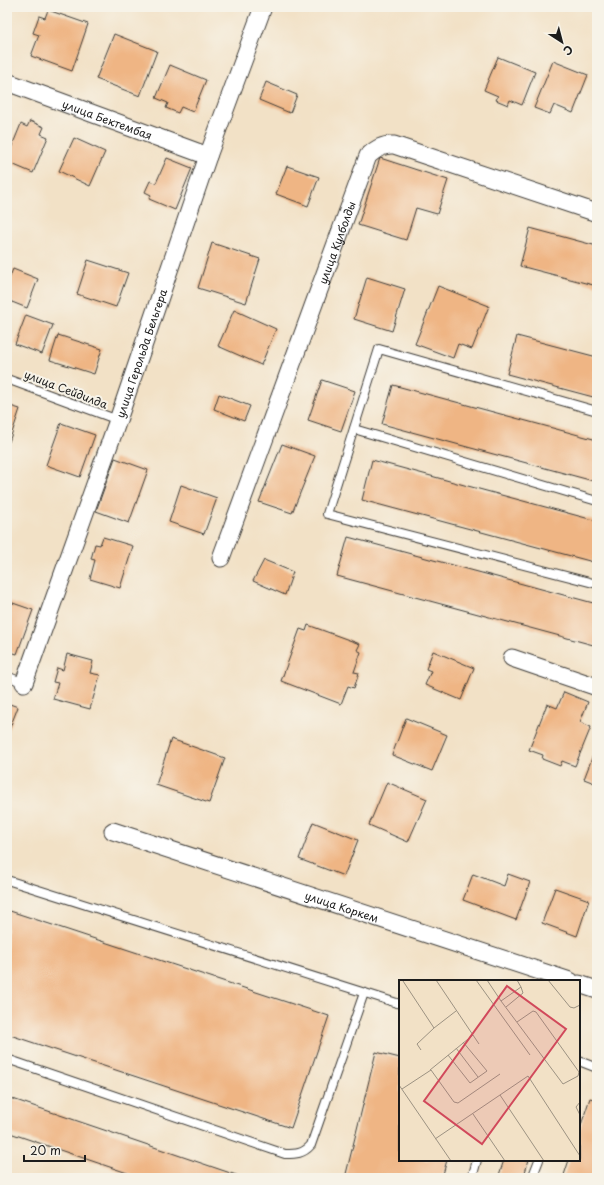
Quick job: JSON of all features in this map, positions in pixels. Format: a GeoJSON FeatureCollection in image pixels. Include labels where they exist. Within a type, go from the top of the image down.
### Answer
{"type":"FeatureCollection","features":[{"type":"Feature","properties":{"kind":"street","name":"улица Герольда Бельгера"},"geometry":{"type":"LineString","coordinates":[[24,683],[118,420],[208,156],[263,7]]}},
{"type":"Feature","properties":{"kind":"street","name":"улица Бектембая"},"geometry":{"type":"LineString","coordinates":[[7,82],[208,156]]}},
{"type":"Feature","properties":{"kind":"street","name":"улица Кулболды"},"geometry":{"type":"LineString","coordinates":[[221,558],[368,156],[376,149],[386,144],[394,145],[597,213]]}},
{"type":"Feature","properties":{"kind":"street"},"geometry":{"type":"LineString","coordinates":[[512,658],[597,687]]}},
{"type":"Feature","properties":{"kind":"street","name":"улица Коркем"},"geometry":{"type":"LineString","coordinates":[[113,830],[567,980]]}},
{"type":"Feature","properties":{"kind":"street"},"geometry":{"type":"LineString","coordinates":[[580,984],[597,990]]}},
{"type":"Feature","properties":{"kind":"lane"},"geometry":{"type":"LineString","coordinates":[[597,411],[379,349],[327,514],[597,584]]}},
{"type":"Feature","properties":{"kind":"lane","name":"улица Сейдилда"},"geometry":{"type":"LineString","coordinates":[[7,379],[118,420]]}},
{"type":"Feature","properties":{"kind":"lane"},"geometry":{"type":"LineString","coordinates":[[354,429],[597,502]]}},
{"type":"Feature","properties":{"kind":"lane","name":"улица Герольда Бельгера"},"geometry":{"type":"LineString","coordinates":[[7,676],[24,683]]}},
{"type":"Feature","properties":{"kind":"lane"},"geometry":{"type":"LineString","coordinates":[[7,880],[399,1004]]}},
{"type":"Feature","properties":{"kind":"lane"},"geometry":{"type":"LineString","coordinates":[[7,1060],[285,1154],[301,1153],[307,1150],[311,1145],[364,993]]}},
{"type":"Feature","properties":{"kind":"lane"},"geometry":{"type":"LineString","coordinates":[[580,1061],[597,1068]]}},
{"type":"Feature","properties":{"kind":"lane"},"geometry":{"type":"LineString","coordinates":[[472,1178],[477,1161]]}},
{"type":"Feature","properties":{"kind":"lane"},"geometry":{"type":"LineString","coordinates":[[532,1178],[538,1161]]}},
{"type":"Feature","properties":{"kind":"building"},"geometry":{"type":"Polygon","coordinates":[[[7,7],[11,7],[7,19],[7,7]]]}},
{"type":"Feature","properties":{"kind":"building"},"geometry":{"type":"Polygon","coordinates":[[[48,10],[88,24],[72,71],[31,56],[39,35],[33,33],[39,16],[45,18],[48,10]]]}},
{"type":"Feature","properties":{"kind":"building"},"geometry":{"type":"Polygon","coordinates":[[[114,34],[157,51],[140,96],[96,79],[114,34]]]}},
{"type":"Feature","properties":{"kind":"building"},"geometry":{"type":"Polygon","coordinates":[[[498,57],[535,72],[522,105],[510,100],[508,105],[496,100],[498,96],[484,90],[498,57]]]}},
{"type":"Feature","properties":{"kind":"building"},"geometry":{"type":"Polygon","coordinates":[[[553,61],[588,75],[573,113],[554,105],[550,114],[534,108],[553,61]]]}},
{"type":"Feature","properties":{"kind":"building"},"geometry":{"type":"Polygon","coordinates":[[[170,65],[206,80],[193,112],[181,107],[178,113],[166,108],[168,103],[156,98],[170,65]]]}},
{"type":"Feature","properties":{"kind":"building"},"geometry":{"type":"Polygon","coordinates":[[[266,82],[297,95],[290,113],[259,100],[266,82]]]}},
{"type":"Feature","properties":{"kind":"building"},"geometry":{"type":"Polygon","coordinates":[[[30,121],[44,127],[41,134],[48,137],[33,173],[7,162],[7,158],[21,124],[27,127],[30,121]]]}},
{"type":"Feature","properties":{"kind":"building"},"geometry":{"type":"Polygon","coordinates":[[[74,138],[105,152],[90,186],[59,171],[74,138]]]}},
{"type":"Feature","properties":{"kind":"building"},"geometry":{"type":"Polygon","coordinates":[[[167,158],[192,168],[175,210],[149,199],[151,195],[145,192],[150,181],[156,183],[167,158]]]}},
{"type":"Feature","properties":{"kind":"building"},"geometry":{"type":"Polygon","coordinates":[[[380,158],[448,180],[437,214],[416,208],[406,240],[358,225],[380,158]]]}},
{"type":"Feature","properties":{"kind":"building"},"geometry":{"type":"Polygon","coordinates":[[[287,166],[319,177],[308,206],[276,194],[287,166]]]}},
{"type":"Feature","properties":{"kind":"building"},"geometry":{"type":"Polygon","coordinates":[[[530,228],[597,246],[597,286],[520,266],[530,228]]]}},
{"type":"Feature","properties":{"kind":"building"},"geometry":{"type":"Polygon","coordinates":[[[212,243],[260,259],[246,303],[198,288],[212,243]]]}},
{"type":"Feature","properties":{"kind":"building"},"geometry":{"type":"Polygon","coordinates":[[[88,260],[128,273],[116,307],[77,294],[88,260]]]}},
{"type":"Feature","properties":{"kind":"building"},"geometry":{"type":"Polygon","coordinates":[[[13,269],[38,279],[27,308],[7,300],[7,284],[13,269]]]}},
{"type":"Feature","properties":{"kind":"building"},"geometry":{"type":"Polygon","coordinates":[[[367,277],[405,289],[392,331],[354,319],[367,277]]]}},
{"type":"Feature","properties":{"kind":"building"},"geometry":{"type":"Polygon","coordinates":[[[438,286],[489,306],[472,349],[458,344],[453,358],[415,344],[438,286]]]}},
{"type":"Feature","properties":{"kind":"building"},"geometry":{"type":"Polygon","coordinates":[[[234,310],[276,329],[261,365],[218,346],[234,310]]]}},
{"type":"Feature","properties":{"kind":"building"},"geometry":{"type":"Polygon","coordinates":[[[26,315],[53,325],[42,354],[15,344],[26,315]]]}},
{"type":"Feature","properties":{"kind":"building"},"geometry":{"type":"Polygon","coordinates":[[[58,335],[102,349],[94,374],[50,360],[58,335]]]}},
{"type":"Feature","properties":{"kind":"building"},"geometry":{"type":"Polygon","coordinates":[[[517,336],[597,357],[597,398],[507,374],[517,336]]]}},
{"type":"Feature","properties":{"kind":"building"},"geometry":{"type":"Polygon","coordinates":[[[322,380],[355,391],[341,431],[308,420],[322,380]]]}},
{"type":"Feature","properties":{"kind":"building"},"geometry":{"type":"Polygon","coordinates":[[[393,385],[597,440],[597,482],[382,424],[393,385]]]}},
{"type":"Feature","properties":{"kind":"building"},"geometry":{"type":"Polygon","coordinates":[[[219,394],[250,406],[244,421],[214,409],[219,394]]]}},
{"type":"Feature","properties":{"kind":"building"},"geometry":{"type":"Polygon","coordinates":[[[7,405],[20,409],[9,442],[7,441],[7,405]]]}},
{"type":"Feature","properties":{"kind":"building"},"geometry":{"type":"Polygon","coordinates":[[[61,423],[95,435],[80,477],[46,465],[61,423]]]}},
{"type":"Feature","properties":{"kind":"building"},"geometry":{"type":"Polygon","coordinates":[[[282,444],[315,456],[292,513],[259,502],[282,444]]]}},
{"type":"Feature","properties":{"kind":"building"},"geometry":{"type":"Polygon","coordinates":[[[115,458],[148,470],[129,523],[96,511],[115,458]]]}},
{"type":"Feature","properties":{"kind":"building"},"geometry":{"type":"Polygon","coordinates":[[[372,460],[597,521],[597,563],[362,500],[372,460]]]}},
{"type":"Feature","properties":{"kind":"building"},"geometry":{"type":"Polygon","coordinates":[[[181,485],[217,498],[204,534],[169,522],[181,485]]]}},
{"type":"Feature","properties":{"kind":"building"},"geometry":{"type":"Polygon","coordinates":[[[103,537],[133,546],[120,588],[90,579],[95,560],[91,559],[95,544],[100,545],[103,537]]]}},
{"type":"Feature","properties":{"kind":"building"},"geometry":{"type":"Polygon","coordinates":[[[348,537],[597,604],[597,646],[337,576],[348,537]]]}},
{"type":"Feature","properties":{"kind":"building"},"geometry":{"type":"Polygon","coordinates":[[[264,560],[293,572],[285,595],[253,581],[264,560]]]}},
{"type":"Feature","properties":{"kind":"building"},"geometry":{"type":"Polygon","coordinates":[[[7,601],[33,610],[17,654],[7,651],[7,601]]]}},
{"type":"Feature","properties":{"kind":"building"},"geometry":{"type":"Polygon","coordinates":[[[308,625],[360,644],[357,650],[361,652],[354,672],[359,673],[354,688],[348,686],[341,704],[281,681],[300,629],[306,631],[308,625]]]}},
{"type":"Feature","properties":{"kind":"building"},"geometry":{"type":"Polygon","coordinates":[[[433,651],[474,668],[461,700],[425,685],[431,671],[426,669],[433,651]]]}},
{"type":"Feature","properties":{"kind":"building"},"geometry":{"type":"Polygon","coordinates":[[[67,654],[93,661],[90,673],[100,675],[90,709],[53,699],[58,683],[53,682],[57,668],[63,670],[67,654]]]}},
{"type":"Feature","properties":{"kind":"building"},"geometry":{"type":"Polygon","coordinates":[[[564,692],[588,702],[580,722],[591,727],[575,766],[562,761],[560,766],[542,759],[543,755],[529,750],[547,704],[557,708],[564,692]]]}},
{"type":"Feature","properties":{"kind":"building"},"geometry":{"type":"Polygon","coordinates":[[[7,703],[18,707],[7,735],[7,703]]]}},
{"type":"Feature","properties":{"kind":"building"},"geometry":{"type":"Polygon","coordinates":[[[406,718],[447,735],[432,771],[392,755],[406,718]]]}},
{"type":"Feature","properties":{"kind":"building"},"geometry":{"type":"Polygon","coordinates":[[[171,739],[225,758],[209,803],[156,785],[171,739]]]}},
{"type":"Feature","properties":{"kind":"building"},"geometry":{"type":"Polygon","coordinates":[[[597,745],[597,784],[584,779],[597,745]]]}},
{"type":"Feature","properties":{"kind":"building"},"geometry":{"type":"Polygon","coordinates":[[[387,782],[427,799],[408,842],[369,825],[387,782]]]}},
{"type":"Feature","properties":{"kind":"building"},"geometry":{"type":"Polygon","coordinates":[[[313,822],[358,840],[344,876],[299,859],[313,822]]]}},
{"type":"Feature","properties":{"kind":"building"},"geometry":{"type":"Polygon","coordinates":[[[473,874],[504,886],[508,874],[530,882],[516,920],[463,900],[473,874]]]}},
{"type":"Feature","properties":{"kind":"building"},"geometry":{"type":"Polygon","coordinates":[[[555,888],[589,900],[577,936],[542,923],[555,888]]]}},
{"type":"Feature","properties":{"kind":"building"},"geometry":{"type":"Polygon","coordinates":[[[7,910],[329,1016],[291,1128],[7,1034],[7,910]]]}},
{"type":"Feature","properties":{"kind":"building"},"geometry":{"type":"Polygon","coordinates":[[[376,1052],[399,1058],[399,1161],[447,1161],[442,1178],[345,1178],[376,1052]]]}},
{"type":"Feature","properties":{"kind":"building"},"geometry":{"type":"Polygon","coordinates":[[[7,1097],[245,1178],[142,1178],[7,1132],[7,1097]]]}},
{"type":"Feature","properties":{"kind":"building"},"geometry":{"type":"Polygon","coordinates":[[[590,1098],[597,1100],[597,1178],[563,1178],[569,1161],[580,1161],[580,1128],[590,1098]]]}},
{"type":"Feature","properties":{"kind":"building"},"geometry":{"type":"Polygon","coordinates":[[[504,1161],[529,1161],[523,1178],[498,1178],[504,1161]]]}}]}
